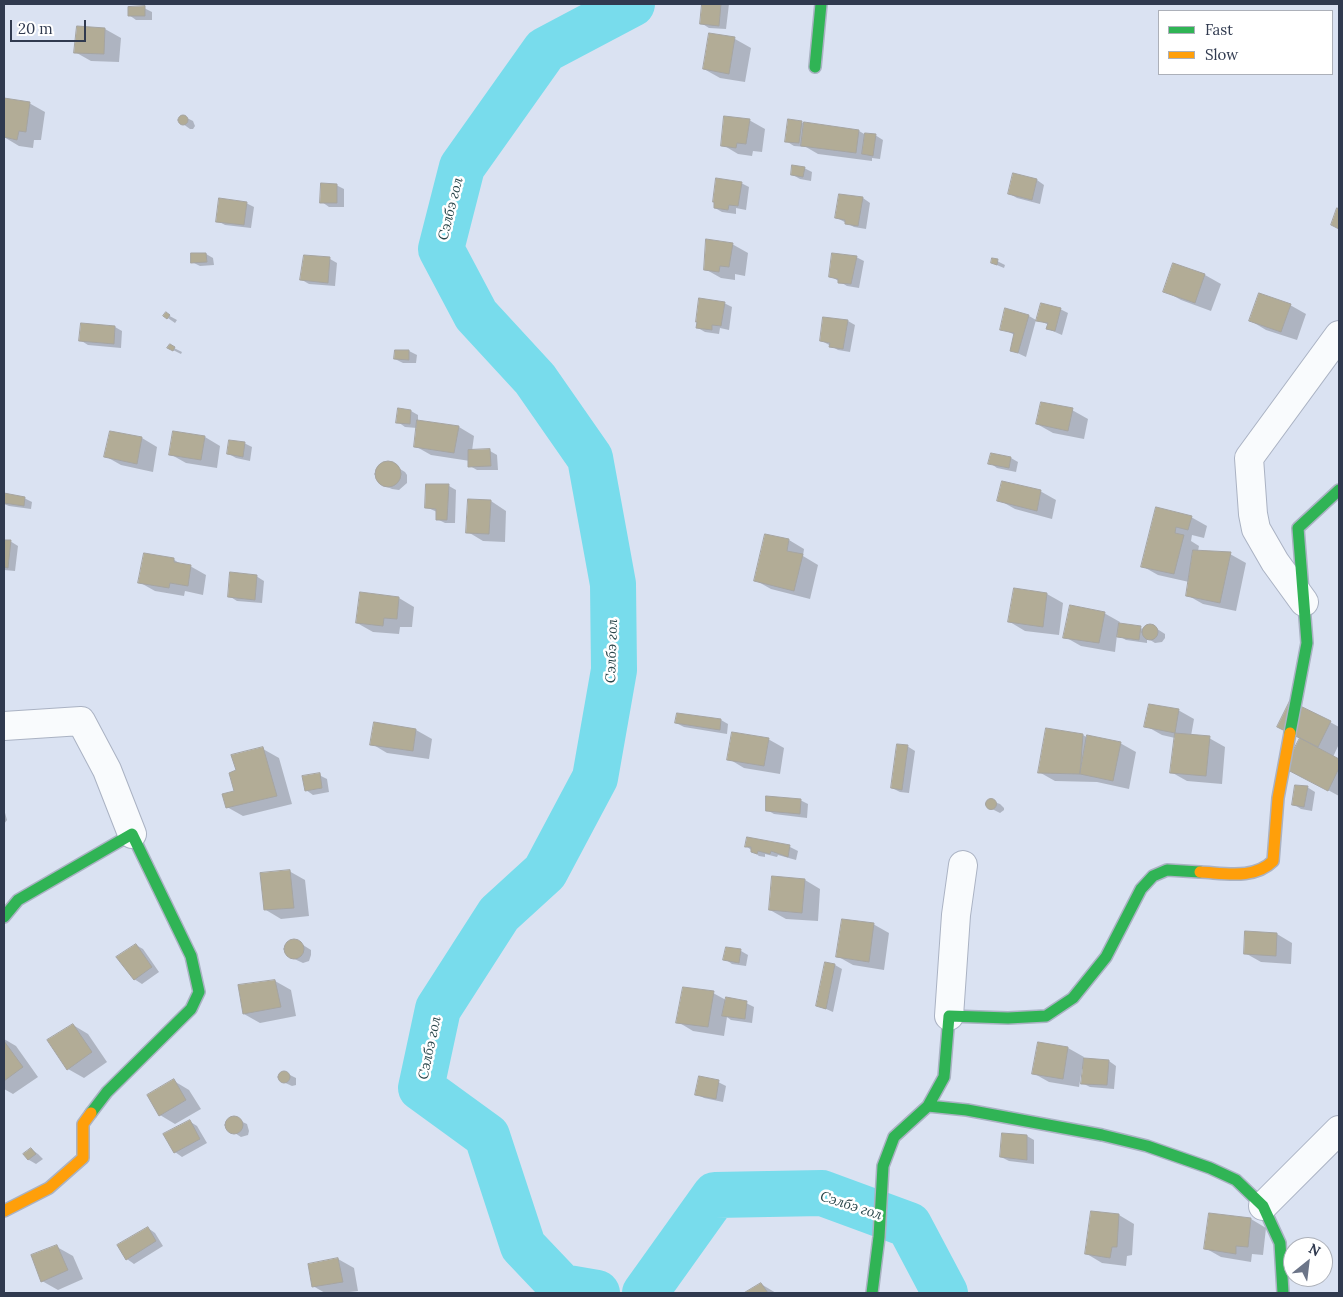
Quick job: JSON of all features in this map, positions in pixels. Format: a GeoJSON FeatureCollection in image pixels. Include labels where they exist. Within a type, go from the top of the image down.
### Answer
{"type":"FeatureCollection","features":[{"type":"Feature","properties":{"kind":"street"},"geometry":{"type":"LineString","coordinates":[[815,67],[821,4]]}},
{"type":"Feature","properties":{"kind":"street"},"geometry":{"type":"LineString","coordinates":[[1304,602],[1275,562],[1256,529],[1252,514],[1249,458],[1339,335]]}},
{"type":"Feature","properties":{"kind":"street"},"geometry":{"type":"LineString","coordinates":[[949,1016],[1008,1018],[1046,1016],[1073,998],[1106,957],[1141,889],[1153,876],[1167,870],[1235,875],[1266,868],[1273,861],[1278,798],[1307,643],[1298,528],[1339,490]]}},
{"type":"Feature","properties":{"kind":"street"},"geometry":{"type":"LineString","coordinates":[[4,726],[81,721],[107,770],[132,834],[190,956],[199,992],[191,1009],[107,1092],[83,1124],[83,1158],[49,1188],[4,1211]]}},
{"type":"Feature","properties":{"kind":"street"},"geometry":{"type":"LineString","coordinates":[[4,917],[18,900],[132,834]]}},
{"type":"Feature","properties":{"kind":"street"},"geometry":{"type":"LineString","coordinates":[[872,1293],[879,1237],[883,1166],[894,1136],[928,1106],[944,1077],[956,914],[963,865]]}},
{"type":"Feature","properties":{"kind":"street"},"geometry":{"type":"LineString","coordinates":[[928,1106],[967,1110],[1102,1134],[1148,1146],[1236,1180],[1263,1206],[1280,1243],[1284,1293]]}},
{"type":"Feature","properties":{"kind":"street"},"geometry":{"type":"LineString","coordinates":[[1263,1206],[1339,1130]]}},
{"type":"Feature","properties":{"kind":"building"},"geometry":{"type":"Polygon","coordinates":[[[702,4],[721,4],[719,26],[700,24],[702,4]]]}},
{"type":"Feature","properties":{"kind":"building"},"geometry":{"type":"Polygon","coordinates":[[[145,6],[145,16],[128,16],[128,7],[145,6]]]}},
{"type":"Feature","properties":{"kind":"building"},"geometry":{"type":"Polygon","coordinates":[[[77,26],[105,28],[104,54],[74,53],[77,26]]]}},
{"type":"Feature","properties":{"kind":"building"},"geometry":{"type":"Polygon","coordinates":[[[709,33],[735,37],[729,74],[703,69],[709,33]]]}},
{"type":"Feature","properties":{"kind":"building"},"geometry":{"type":"Polygon","coordinates":[[[4,98],[30,102],[26,132],[19,131],[17,140],[4,137],[4,98]]]}},
{"type":"Feature","properties":{"kind":"building"},"geometry":{"type":"Polygon","coordinates":[[[181,115],[185,115],[188,120],[187,124],[181,125],[178,122],[178,118],[181,115]]]}},
{"type":"Feature","properties":{"kind":"building"},"geometry":{"type":"Polygon","coordinates":[[[724,116],[750,119],[746,144],[737,143],[736,148],[721,146],[724,116]]]}},
{"type":"Feature","properties":{"kind":"building"},"geometry":{"type":"Polygon","coordinates":[[[788,119],[802,121],[799,143],[785,142],[788,119]]]}},
{"type":"Feature","properties":{"kind":"building"},"geometry":{"type":"Polygon","coordinates":[[[804,122],[859,130],[856,153],[801,146],[804,122]]]}},
{"type":"Feature","properties":{"kind":"building"},"geometry":{"type":"Polygon","coordinates":[[[865,133],[876,134],[873,156],[862,154],[865,133]]]}},
{"type":"Feature","properties":{"kind":"building"},"geometry":{"type":"Polygon","coordinates":[[[792,165],[805,167],[803,177],[791,175],[792,165]]]}},
{"type":"Feature","properties":{"kind":"building"},"geometry":{"type":"Polygon","coordinates":[[[1013,173],[1037,179],[1032,200],[1008,194],[1013,173]]]}},
{"type":"Feature","properties":{"kind":"building"},"geometry":{"type":"Polygon","coordinates":[[[716,178],[742,182],[738,206],[729,205],[728,210],[714,208],[716,178]]]}},
{"type":"Feature","properties":{"kind":"building"},"geometry":{"type":"Polygon","coordinates":[[[321,183],[337,184],[337,203],[320,203],[321,183]]]}},
{"type":"Feature","properties":{"kind":"building"},"geometry":{"type":"Polygon","coordinates":[[[839,194],[863,197],[858,226],[845,224],[845,220],[835,218],[839,194]]]}},
{"type":"Feature","properties":{"kind":"building"},"geometry":{"type":"Polygon","coordinates":[[[219,198],[247,202],[244,225],[216,222],[219,198]]]}},
{"type":"Feature","properties":{"kind":"building"},"geometry":{"type":"Polygon","coordinates":[[[1337,208],[1339,209],[1339,229],[1331,225],[1337,208]]]}},
{"type":"Feature","properties":{"kind":"building"},"geometry":{"type":"Polygon","coordinates":[[[706,239],[733,243],[729,267],[720,266],[719,272],[704,270],[706,239]]]}},
{"type":"Feature","properties":{"kind":"building"},"geometry":{"type":"Polygon","coordinates":[[[191,253],[206,253],[207,262],[191,263],[191,253]]]}},
{"type":"Feature","properties":{"kind":"building"},"geometry":{"type":"Polygon","coordinates":[[[832,253],[857,256],[851,284],[838,283],[838,279],[829,277],[832,253]]]}},
{"type":"Feature","properties":{"kind":"building"},"geometry":{"type":"Polygon","coordinates":[[[304,255],[330,257],[328,283],[300,280],[304,255]]]}},
{"type":"Feature","properties":{"kind":"building"},"geometry":{"type":"Polygon","coordinates":[[[992,258],[998,259],[997,265],[991,263],[992,258]]]}},
{"type":"Feature","properties":{"kind":"building"},"geometry":{"type":"Polygon","coordinates":[[[1173,263],[1205,274],[1195,303],[1163,292],[1173,263]]]}},
{"type":"Feature","properties":{"kind":"building"},"geometry":{"type":"Polygon","coordinates":[[[1259,293],[1291,304],[1281,332],[1249,321],[1259,293]]]}},
{"type":"Feature","properties":{"kind":"building"},"geometry":{"type":"Polygon","coordinates":[[[699,298],[725,302],[721,326],[712,325],[712,330],[696,328],[699,298]]]}},
{"type":"Feature","properties":{"kind":"building"},"geometry":{"type":"Polygon","coordinates":[[[1041,303],[1061,308],[1055,331],[1046,329],[1048,323],[1036,321],[1041,303]]]}},
{"type":"Feature","properties":{"kind":"building"},"geometry":{"type":"Polygon","coordinates":[[[1005,308],[1029,315],[1018,353],[1010,351],[1014,333],[1000,330],[1005,308]]]}},
{"type":"Feature","properties":{"kind":"building"},"geometry":{"type":"Polygon","coordinates":[[[166,312],[170,315],[167,319],[163,316],[166,312]]]}},
{"type":"Feature","properties":{"kind":"building"},"geometry":{"type":"Polygon","coordinates":[[[823,317],[848,320],[843,349],[829,347],[830,343],[820,341],[823,317]]]}},
{"type":"Feature","properties":{"kind":"building"},"geometry":{"type":"Polygon","coordinates":[[[81,323],[115,326],[114,344],[79,341],[81,323]]]}},
{"type":"Feature","properties":{"kind":"building"},"geometry":{"type":"Polygon","coordinates":[[[170,344],[175,347],[173,351],[167,348],[170,344]]]}},
{"type":"Feature","properties":{"kind":"building"},"geometry":{"type":"Polygon","coordinates":[[[395,350],[409,350],[409,360],[394,359],[395,350]]]}},
{"type":"Feature","properties":{"kind":"building"},"geometry":{"type":"Polygon","coordinates":[[[1041,402],[1073,408],[1068,431],[1036,424],[1041,402]]]}},
{"type":"Feature","properties":{"kind":"building"},"geometry":{"type":"Polygon","coordinates":[[[398,408],[411,410],[410,424],[396,423],[398,408]]]}},
{"type":"Feature","properties":{"kind":"building"},"geometry":{"type":"Polygon","coordinates":[[[417,420],[459,426],[454,453],[414,447],[417,420]]]}},
{"type":"Feature","properties":{"kind":"building"},"geometry":{"type":"Polygon","coordinates":[[[110,431],[142,437],[137,464],[104,457],[110,431]]]}},
{"type":"Feature","properties":{"kind":"building"},"geometry":{"type":"Polygon","coordinates":[[[173,431],[205,436],[201,460],[169,455],[173,431]]]}},
{"type":"Feature","properties":{"kind":"building"},"geometry":{"type":"Polygon","coordinates":[[[229,440],[245,442],[243,457],[227,454],[229,440]]]}},
{"type":"Feature","properties":{"kind":"building"},"geometry":{"type":"Polygon","coordinates":[[[490,449],[491,466],[468,467],[468,450],[490,449]]]}},
{"type":"Feature","properties":{"kind":"building"},"geometry":{"type":"Polygon","coordinates":[[[991,453],[1011,457],[1009,468],[988,464],[991,453]]]}},
{"type":"Feature","properties":{"kind":"building"},"geometry":{"type":"Polygon","coordinates":[[[388,461],[397,465],[401,474],[397,483],[388,487],[379,483],[375,474],[379,465],[388,461]]]}},
{"type":"Feature","properties":{"kind":"building"},"geometry":{"type":"Polygon","coordinates":[[[1002,481],[1041,490],[1037,511],[997,501],[1002,481]]]}},
{"type":"Feature","properties":{"kind":"building"},"geometry":{"type":"Polygon","coordinates":[[[426,484],[449,484],[447,520],[436,520],[436,509],[425,508],[426,484]]]}},
{"type":"Feature","properties":{"kind":"building"},"geometry":{"type":"Polygon","coordinates":[[[4,493],[25,497],[24,506],[4,503],[4,493]]]}},
{"type":"Feature","properties":{"kind":"building"},"geometry":{"type":"Polygon","coordinates":[[[468,499],[491,500],[489,534],[466,533],[468,499]]]}},
{"type":"Feature","properties":{"kind":"building"},"geometry":{"type":"Polygon","coordinates":[[[1156,507],[1192,516],[1188,530],[1176,527],[1175,533],[1184,535],[1174,574],[1141,567],[1156,507]]]}},
{"type":"Feature","properties":{"kind":"building"},"geometry":{"type":"Polygon","coordinates":[[[765,534],[789,539],[787,551],[803,554],[794,591],[754,581],[765,534]]]}},
{"type":"Feature","properties":{"kind":"building"},"geometry":{"type":"Polygon","coordinates":[[[4,540],[11,540],[8,568],[4,567],[4,540]]]}},
{"type":"Feature","properties":{"kind":"building"},"geometry":{"type":"Polygon","coordinates":[[[1193,550],[1231,552],[1220,603],[1186,596],[1193,550]]]}},
{"type":"Feature","properties":{"kind":"building"},"geometry":{"type":"Polygon","coordinates":[[[144,553],[174,558],[174,562],[191,565],[188,586],[170,583],[169,588],[138,583],[144,553]]]}},
{"type":"Feature","properties":{"kind":"building"},"geometry":{"type":"Polygon","coordinates":[[[230,572],[257,575],[255,600],[228,597],[230,572]]]}},
{"type":"Feature","properties":{"kind":"building"},"geometry":{"type":"Polygon","coordinates":[[[1014,588],[1047,593],[1043,627],[1008,622],[1014,588]]]}},
{"type":"Feature","properties":{"kind":"building"},"geometry":{"type":"Polygon","coordinates":[[[360,592],[399,597],[397,619],[384,618],[383,626],[356,623],[360,592]]]}},
{"type":"Feature","properties":{"kind":"building"},"geometry":{"type":"Polygon","coordinates":[[[1070,605],[1105,612],[1099,643],[1063,638],[1070,605]]]}},
{"type":"Feature","properties":{"kind":"building"},"geometry":{"type":"Polygon","coordinates":[[[1119,623],[1141,626],[1139,640],[1117,637],[1119,623]]]}},
{"type":"Feature","properties":{"kind":"building"},"geometry":{"type":"Polygon","coordinates":[[[1147,624],[1153,624],[1158,629],[1156,638],[1147,640],[1142,635],[1142,629],[1147,624]]]}},
{"type":"Feature","properties":{"kind":"building"},"geometry":{"type":"Polygon","coordinates":[[[1290,701],[1331,721],[1318,747],[1277,727],[1290,701]]]}},
{"type":"Feature","properties":{"kind":"building"},"geometry":{"type":"Polygon","coordinates":[[[1149,704],[1179,709],[1175,733],[1144,727],[1149,704]]]}},
{"type":"Feature","properties":{"kind":"building"},"geometry":{"type":"Polygon","coordinates":[[[677,713],[721,719],[720,730],[675,723],[677,713]]]}},
{"type":"Feature","properties":{"kind":"building"},"geometry":{"type":"Polygon","coordinates":[[[374,722],[416,729],[413,751],[370,745],[374,722]]]}},
{"type":"Feature","properties":{"kind":"building"},"geometry":{"type":"Polygon","coordinates":[[[1046,728],[1083,734],[1080,774],[1038,773],[1046,728]]]}},
{"type":"Feature","properties":{"kind":"building"},"geometry":{"type":"Polygon","coordinates":[[[732,732],[769,738],[764,766],[727,760],[732,732]]]}},
{"type":"Feature","properties":{"kind":"building"},"geometry":{"type":"Polygon","coordinates":[[[1175,733],[1210,736],[1206,776],[1170,773],[1175,733]]]}},
{"type":"Feature","properties":{"kind":"building"},"geometry":{"type":"Polygon","coordinates":[[[1087,735],[1121,742],[1113,781],[1080,774],[1087,735]]]}},
{"type":"Feature","properties":{"kind":"building"},"geometry":{"type":"Polygon","coordinates":[[[1300,738],[1339,759],[1339,768],[1328,791],[1284,768],[1300,738]]]}},
{"type":"Feature","properties":{"kind":"building"},"geometry":{"type":"Polygon","coordinates":[[[897,744],[908,745],[902,790],[891,788],[897,744]]]}},
{"type":"Feature","properties":{"kind":"building"},"geometry":{"type":"Polygon","coordinates":[[[263,747],[277,796],[226,808],[222,794],[234,791],[229,773],[236,770],[231,755],[263,747]]]}},
{"type":"Feature","properties":{"kind":"building"},"geometry":{"type":"Polygon","coordinates":[[[320,773],[322,788],[305,791],[302,776],[320,773]]]}},
{"type":"Feature","properties":{"kind":"building"},"geometry":{"type":"Polygon","coordinates":[[[1295,785],[1308,786],[1304,807],[1292,805],[1295,785]]]}},
{"type":"Feature","properties":{"kind":"building"},"geometry":{"type":"Polygon","coordinates":[[[766,796],[801,799],[800,814],[766,811],[766,796]]]}},
{"type":"Feature","properties":{"kind":"building"},"geometry":{"type":"Polygon","coordinates":[[[991,798],[997,804],[991,810],[985,804],[991,798]]]}},
{"type":"Feature","properties":{"kind":"building"},"geometry":{"type":"Polygon","coordinates":[[[747,837],[790,845],[788,857],[771,851],[770,854],[758,851],[757,854],[751,852],[751,847],[745,847],[747,837]]]}},
{"type":"Feature","properties":{"kind":"building"},"geometry":{"type":"Polygon","coordinates":[[[290,870],[294,908],[264,910],[260,873],[290,870]]]}},
{"type":"Feature","properties":{"kind":"building"},"geometry":{"type":"Polygon","coordinates":[[[772,876],[805,879],[802,913],[769,910],[772,876]]]}},
{"type":"Feature","properties":{"kind":"building"},"geometry":{"type":"Polygon","coordinates":[[[842,919],[874,923],[869,962],[836,957],[842,919]]]}},
{"type":"Feature","properties":{"kind":"building"},"geometry":{"type":"Polygon","coordinates":[[[1245,931],[1277,933],[1276,956],[1244,954],[1245,931]]]}},
{"type":"Feature","properties":{"kind":"building"},"geometry":{"type":"Polygon","coordinates":[[[294,939],[301,942],[304,949],[301,956],[294,959],[287,956],[284,949],[287,942],[294,939]]]}},
{"type":"Feature","properties":{"kind":"building"},"geometry":{"type":"Polygon","coordinates":[[[136,944],[152,967],[134,980],[116,957],[136,944]]]}},
{"type":"Feature","properties":{"kind":"building"},"geometry":{"type":"Polygon","coordinates":[[[726,947],[741,949],[739,963],[723,960],[726,947]]]}},
{"type":"Feature","properties":{"kind":"building"},"geometry":{"type":"Polygon","coordinates":[[[825,962],[835,964],[826,1009],[816,1006],[825,962]]]}},
{"type":"Feature","properties":{"kind":"building"},"geometry":{"type":"Polygon","coordinates":[[[275,980],[281,1007],[243,1014],[238,985],[275,980]]]}},
{"type":"Feature","properties":{"kind":"building"},"geometry":{"type":"Polygon","coordinates":[[[683,987],[714,991],[708,1027],[676,1023],[683,987]]]}},
{"type":"Feature","properties":{"kind":"building"},"geometry":{"type":"Polygon","coordinates":[[[726,997],[747,1001],[745,1019],[722,1016],[726,997]]]}},
{"type":"Feature","properties":{"kind":"building"},"geometry":{"type":"Polygon","coordinates":[[[73,1024],[92,1052],[67,1070],[47,1040],[73,1024]]]}},
{"type":"Feature","properties":{"kind":"building"},"geometry":{"type":"Polygon","coordinates":[[[4,1041],[23,1067],[4,1081],[4,1041]]]}},
{"type":"Feature","properties":{"kind":"building"},"geometry":{"type":"Polygon","coordinates":[[[1038,1042],[1068,1047],[1063,1079],[1032,1074],[1038,1042]]]}},
{"type":"Feature","properties":{"kind":"building"},"geometry":{"type":"Polygon","coordinates":[[[1084,1058],[1109,1060],[1107,1085],[1081,1084],[1084,1058]]]}},
{"type":"Feature","properties":{"kind":"building"},"geometry":{"type":"Polygon","coordinates":[[[282,1071],[286,1071],[290,1077],[286,1083],[282,1083],[278,1079],[278,1075],[282,1071]]]}},
{"type":"Feature","properties":{"kind":"building"},"geometry":{"type":"Polygon","coordinates":[[[699,1076],[719,1080],[716,1099],[695,1095],[699,1076]]]}},
{"type":"Feature","properties":{"kind":"building"},"geometry":{"type":"Polygon","coordinates":[[[174,1079],[186,1100],[159,1116],[147,1095],[174,1079]]]}},
{"type":"Feature","properties":{"kind":"building"},"geometry":{"type":"Polygon","coordinates":[[[234,1116],[240,1119],[243,1125],[240,1131],[234,1134],[228,1131],[225,1125],[228,1119],[234,1116]]]}},
{"type":"Feature","properties":{"kind":"building"},"geometry":{"type":"Polygon","coordinates":[[[190,1120],[200,1139],[174,1153],[163,1134],[190,1120]]]}},
{"type":"Feature","properties":{"kind":"building"},"geometry":{"type":"Polygon","coordinates":[[[1002,1133],[1027,1135],[1027,1160],[1000,1157],[1002,1133]]]}},
{"type":"Feature","properties":{"kind":"building"},"geometry":{"type":"Polygon","coordinates":[[[31,1148],[36,1154],[28,1160],[23,1154],[31,1148]]]}},
{"type":"Feature","properties":{"kind":"building"},"geometry":{"type":"Polygon","coordinates":[[[1091,1211],[1119,1214],[1117,1247],[1112,1247],[1110,1258],[1085,1254],[1091,1211]]]}},
{"type":"Feature","properties":{"kind":"building"},"geometry":{"type":"Polygon","coordinates":[[[1209,1213],[1251,1218],[1248,1247],[1236,1246],[1236,1254],[1204,1249],[1209,1213]]]}},
{"type":"Feature","properties":{"kind":"building"},"geometry":{"type":"Polygon","coordinates":[[[148,1227],[156,1241],[126,1260],[117,1245],[148,1227]]]}},
{"type":"Feature","properties":{"kind":"building"},"geometry":{"type":"Polygon","coordinates":[[[57,1245],[68,1270],[41,1282],[31,1255],[57,1245]]]}},
{"type":"Feature","properties":{"kind":"building"},"geometry":{"type":"Polygon","coordinates":[[[338,1258],[343,1282],[312,1287],[308,1264],[338,1258]]]}},
{"type":"Feature","properties":{"kind":"building"},"geometry":{"type":"Polygon","coordinates":[[[761,1283],[768,1293],[744,1293],[761,1283]]]}},
{"type":"Feature","properties":{"kind":"waterway","name":"Сэлбэ гол"},"geometry":{"type":"LineString","coordinates":[[597,1293],[562,1287],[523,1246],[487,1136],[421,1088],[438,1009],[499,914],[545,872],[595,778],[614,670],[613,584],[590,458],[535,379],[476,315],[441,249],[462,167],[545,50],[632,4]]}},
{"type":"Feature","properties":{"kind":"waterway","name":"Сэлбэ гол"},"geometry":{"type":"LineString","coordinates":[[645,1293],[715,1195],[822,1193],[909,1225],[945,1293]]}},
{"type":"Feature","properties":{"kind":"traffic: fast"},"geometry":{"type":"LineString","coordinates":[[815,67],[821,4]]}},
{"type":"Feature","properties":{"kind":"traffic: fast"},"geometry":{"type":"LineString","coordinates":[[1290,733],[1307,643],[1298,528],[1339,490]]}},
{"type":"Feature","properties":{"kind":"traffic: fast"},"geometry":{"type":"LineString","coordinates":[[4,917],[18,900],[132,834],[191,956],[199,992],[191,1009],[107,1092],[91,1113]]}},
{"type":"Feature","properties":{"kind":"traffic: fast"},"geometry":{"type":"LineString","coordinates":[[872,1293],[879,1237],[883,1166],[894,1137],[928,1106],[944,1077],[949,1016],[1008,1018],[1046,1016],[1073,998],[1106,957],[1141,889],[1153,876],[1167,870],[1200,872]]}},
{"type":"Feature","properties":{"kind":"traffic: fast"},"geometry":{"type":"LineString","coordinates":[[928,1106],[967,1110],[1102,1135],[1147,1146],[1210,1168],[1236,1180],[1263,1206],[1280,1243],[1283,1293]]}},
{"type":"Feature","properties":{"kind":"traffic: slow"},"geometry":{"type":"LineString","coordinates":[[1200,872],[1248,873],[1257,871],[1273,861],[1278,798],[1290,733]]}},
{"type":"Feature","properties":{"kind":"traffic: slow"},"geometry":{"type":"LineString","coordinates":[[4,1211],[49,1188],[83,1158],[83,1124],[91,1113]]}}]}
